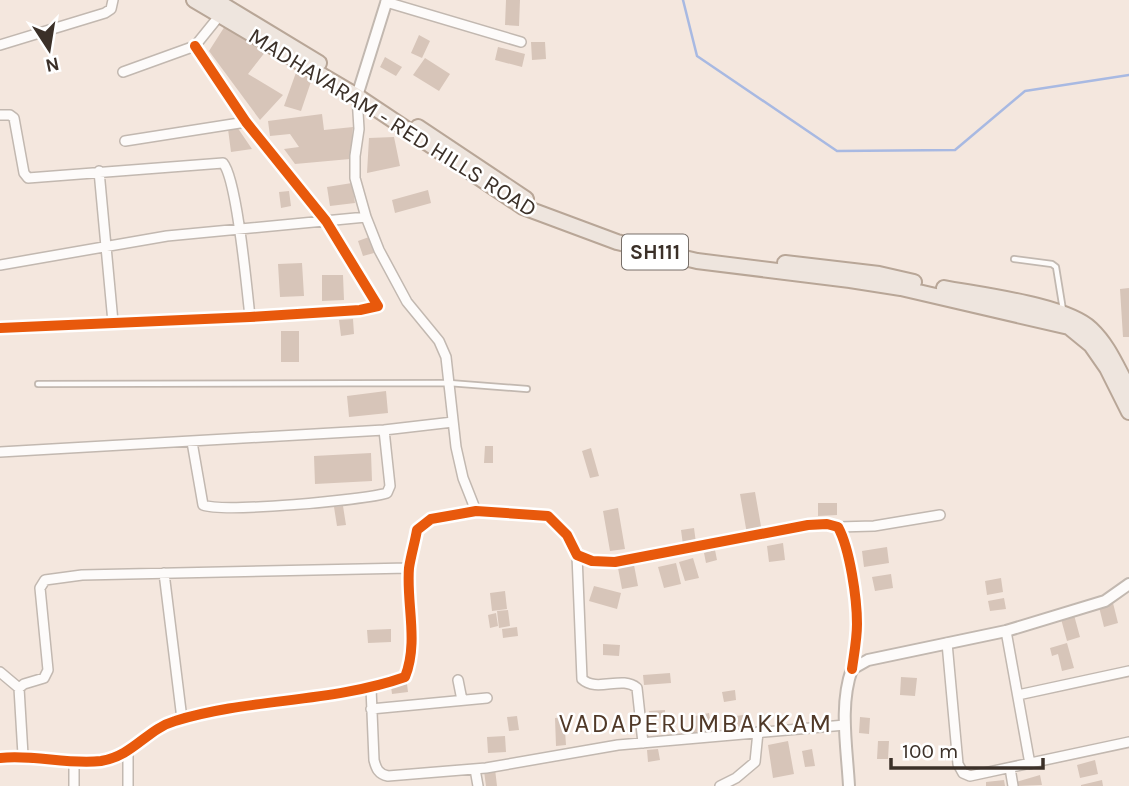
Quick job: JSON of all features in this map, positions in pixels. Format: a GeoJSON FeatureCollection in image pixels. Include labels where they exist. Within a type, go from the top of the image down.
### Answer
{"type":"FeatureCollection","features":[{"type":"Feature","properties":{"kind":"main road","name":"MADHAVARAM - RED HILLS ROAD"},"geometry":{"type":"LineString","coordinates":[[194,0],[228,8]]}},
{"type":"Feature","properties":{"kind":"main road","name":"MADHAVARAM - RED HILLS ROAD"},"geometry":{"type":"LineString","coordinates":[[215,0],[528,200],[601,230],[636,241],[705,254],[879,274],[1063,314],[1078,319],[1090,328],[1110,350],[1129,389]]}},
{"type":"Feature","properties":{"kind":"main road","name":"MADHAVARAM - RED HILLS ROAD"},"geometry":{"type":"LineString","coordinates":[[358,92],[523,207],[617,242],[697,261],[901,288],[1069,327],[1091,345],[1107,368],[1129,412]]}},
{"type":"Feature","properties":{"kind":"street"},"geometry":{"type":"LineString","coordinates":[[0,45],[105,13],[111,9],[113,0]]}},
{"type":"Feature","properties":{"kind":"street"},"geometry":{"type":"LineString","coordinates":[[476,511],[463,478],[453,422],[446,357],[439,341],[407,302],[379,250],[366,217],[355,177],[359,129],[358,92],[386,1],[521,42]]}},
{"type":"Feature","properties":{"kind":"street"},"geometry":{"type":"LineString","coordinates":[[123,72],[195,47],[228,8]]}},
{"type":"Feature","properties":{"kind":"street"},"geometry":{"type":"LineString","coordinates":[[0,328],[250,317],[360,310],[379,306],[326,222],[246,122],[195,47]]}},
{"type":"Feature","properties":{"kind":"street"},"geometry":{"type":"LineString","coordinates":[[0,114],[10,114],[14,118],[26,176],[223,163],[228,172],[239,230],[250,317]]}},
{"type":"Feature","properties":{"kind":"street"},"geometry":{"type":"LineString","coordinates":[[125,141],[246,122]]}},
{"type":"Feature","properties":{"kind":"street"},"geometry":{"type":"LineString","coordinates":[[99,171],[113,322]]}},
{"type":"Feature","properties":{"kind":"street"},"geometry":{"type":"LineString","coordinates":[[0,265],[167,236],[366,217]]}},
{"type":"Feature","properties":{"kind":"street"},"geometry":{"type":"LineString","coordinates":[[0,452],[384,430],[453,422]]}},
{"type":"Feature","properties":{"kind":"street"},"geometry":{"type":"LineString","coordinates":[[192,442],[203,505],[241,507],[296,504],[387,493],[390,486],[384,430]]}},
{"type":"Feature","properties":{"kind":"street"},"geometry":{"type":"LineString","coordinates":[[0,758],[23,755],[75,762],[103,761],[128,753],[172,722],[182,719],[371,688],[405,677],[412,650],[410,568],[417,530],[431,519],[476,511],[548,516],[567,535],[577,555],[582,679],[591,685],[630,684],[638,688],[643,743]]}},
{"type":"Feature","properties":{"kind":"street"},"geometry":{"type":"LineString","coordinates":[[577,555],[592,561],[615,562],[808,525],[874,526],[940,515]]}},
{"type":"Feature","properties":{"kind":"street"},"geometry":{"type":"LineString","coordinates":[[838,527],[850,568],[857,624],[852,669],[847,683],[845,725],[849,786]]}},
{"type":"Feature","properties":{"kind":"street"},"geometry":{"type":"LineString","coordinates":[[19,688],[47,675],[40,588],[45,580],[82,575],[410,568]]}},
{"type":"Feature","properties":{"kind":"street"},"geometry":{"type":"LineString","coordinates":[[164,573],[182,719]]}},
{"type":"Feature","properties":{"kind":"street"},"geometry":{"type":"LineString","coordinates":[[852,669],[868,660],[1006,631],[1105,601],[1129,584]]}},
{"type":"Feature","properties":{"kind":"street"},"geometry":{"type":"LineString","coordinates":[[1006,631],[1030,764]]}},
{"type":"Feature","properties":{"kind":"street"},"geometry":{"type":"LineString","coordinates":[[947,643],[958,764],[963,774],[971,776],[1129,742]]}},
{"type":"Feature","properties":{"kind":"street"},"geometry":{"type":"LineString","coordinates":[[1018,695],[1129,671]]}},
{"type":"Feature","properties":{"kind":"street"},"geometry":{"type":"LineString","coordinates":[[0,672],[19,688],[23,755]]}},
{"type":"Feature","properties":{"kind":"street"},"geometry":{"type":"LineString","coordinates":[[458,680],[462,700]]}},
{"type":"Feature","properties":{"kind":"street"},"geometry":{"type":"LineString","coordinates":[[371,688],[374,760],[382,775],[475,769],[643,743],[845,725]]}},
{"type":"Feature","properties":{"kind":"street"},"geometry":{"type":"LineString","coordinates":[[371,709],[487,698]]}},
{"type":"Feature","properties":{"kind":"street"},"geometry":{"type":"LineString","coordinates":[[720,786],[736,778],[755,762],[758,732]]}},
{"type":"Feature","properties":{"kind":"street"},"geometry":{"type":"LineString","coordinates":[[128,753],[128,786]]}},
{"type":"Feature","properties":{"kind":"street"},"geometry":{"type":"LineString","coordinates":[[74,786],[75,762]]}},
{"type":"Feature","properties":{"kind":"street"},"geometry":{"type":"LineString","coordinates":[[1010,768],[1013,786]]}},
{"type":"Feature","properties":{"kind":"street"},"geometry":{"type":"LineString","coordinates":[[475,769],[478,786]]}},
{"type":"Feature","properties":{"kind":"lane"},"geometry":{"type":"LineString","coordinates":[[1014,259],[1052,264],[1056,267],[1063,314]]}},
{"type":"Feature","properties":{"kind":"lane"},"geometry":{"type":"LineString","coordinates":[[38,384],[449,383],[527,388]]}},
{"type":"Feature","properties":{"kind":"building"},"geometry":{"type":"Polygon","coordinates":[[[506,0],[520,0],[519,26],[505,25],[506,0]]]}},
{"type":"Feature","properties":{"kind":"building"},"geometry":{"type":"Polygon","coordinates":[[[225,26],[251,36],[266,51],[248,74],[283,95],[260,120],[209,51],[225,26]]]}},
{"type":"Feature","properties":{"kind":"building"},"geometry":{"type":"Polygon","coordinates":[[[419,35],[430,41],[422,58],[411,53],[419,35]]]}},
{"type":"Feature","properties":{"kind":"building"},"geometry":{"type":"Polygon","coordinates":[[[531,42],[545,42],[546,59],[532,60],[531,42]]]}},
{"type":"Feature","properties":{"kind":"building"},"geometry":{"type":"Polygon","coordinates":[[[498,47],[525,54],[522,67],[495,60],[498,47]]]}},
{"type":"Feature","properties":{"kind":"building"},"geometry":{"type":"Polygon","coordinates":[[[385,57],[402,67],[396,76],[380,67],[385,57]]]}},
{"type":"Feature","properties":{"kind":"building"},"geometry":{"type":"Polygon","coordinates":[[[425,58],[450,74],[439,91],[413,75],[425,58]]]}},
{"type":"Feature","properties":{"kind":"building"},"geometry":{"type":"Polygon","coordinates":[[[298,67],[314,73],[301,111],[284,106],[298,67]]]}},
{"type":"Feature","properties":{"kind":"building"},"geometry":{"type":"Polygon","coordinates":[[[322,114],[324,130],[353,127],[350,159],[295,164],[284,149],[299,147],[290,134],[270,136],[268,121],[322,114]]]}},
{"type":"Feature","properties":{"kind":"building"},"geometry":{"type":"Polygon","coordinates":[[[237,127],[252,149],[231,152],[228,129],[237,127]]]}},
{"type":"Feature","properties":{"kind":"building"},"geometry":{"type":"Polygon","coordinates":[[[394,137],[400,166],[367,173],[369,138],[394,137]]]}},
{"type":"Feature","properties":{"kind":"building"},"geometry":{"type":"Polygon","coordinates":[[[352,183],[355,203],[330,206],[327,187],[352,183]]]}},
{"type":"Feature","properties":{"kind":"building"},"geometry":{"type":"Polygon","coordinates":[[[428,190],[431,203],[395,213],[392,200],[428,190]]]}},
{"type":"Feature","properties":{"kind":"building"},"geometry":{"type":"Polygon","coordinates":[[[289,191],[291,206],[281,208],[279,192],[289,191]]]}},
{"type":"Feature","properties":{"kind":"building"},"geometry":{"type":"Polygon","coordinates":[[[369,237],[374,253],[363,256],[358,241],[369,237]]]}},
{"type":"Feature","properties":{"kind":"building"},"geometry":{"type":"Polygon","coordinates":[[[302,263],[304,296],[280,297],[278,264],[302,263]]]}},
{"type":"Feature","properties":{"kind":"building"},"geometry":{"type":"Polygon","coordinates":[[[322,275],[343,275],[344,300],[322,301],[322,275]]]}},
{"type":"Feature","properties":{"kind":"building"},"geometry":{"type":"Polygon","coordinates":[[[1129,288],[1129,337],[1123,337],[1120,289],[1129,288]]]}},
{"type":"Feature","properties":{"kind":"building"},"geometry":{"type":"Polygon","coordinates":[[[353,319],[354,334],[341,336],[339,320],[353,319]]]}},
{"type":"Feature","properties":{"kind":"building"},"geometry":{"type":"Polygon","coordinates":[[[281,331],[299,331],[299,362],[281,362],[281,331]]]}},
{"type":"Feature","properties":{"kind":"building"},"geometry":{"type":"Polygon","coordinates":[[[386,391],[388,413],[349,417],[347,396],[386,391]]]}},
{"type":"Feature","properties":{"kind":"building"},"geometry":{"type":"Polygon","coordinates":[[[485,446],[493,446],[493,463],[484,463],[485,446]]]}},
{"type":"Feature","properties":{"kind":"building"},"geometry":{"type":"Polygon","coordinates":[[[591,448],[599,476],[590,478],[582,451],[591,448]]]}},
{"type":"Feature","properties":{"kind":"building"},"geometry":{"type":"Polygon","coordinates":[[[371,453],[372,481],[315,484],[314,456],[371,453]]]}},
{"type":"Feature","properties":{"kind":"building"},"geometry":{"type":"Polygon","coordinates":[[[755,492],[762,532],[747,534],[740,494],[755,492]]]}},
{"type":"Feature","properties":{"kind":"building"},"geometry":{"type":"Polygon","coordinates":[[[818,503],[837,503],[837,515],[818,516],[818,503]]]}},
{"type":"Feature","properties":{"kind":"building"},"geometry":{"type":"Polygon","coordinates":[[[343,506],[346,525],[337,526],[334,507],[343,506]]]}},
{"type":"Feature","properties":{"kind":"building"},"geometry":{"type":"Polygon","coordinates":[[[618,508],[625,549],[610,551],[603,511],[618,508]]]}},
{"type":"Feature","properties":{"kind":"building"},"geometry":{"type":"Polygon","coordinates":[[[694,528],[696,543],[683,545],[681,530],[694,528]]]}},
{"type":"Feature","properties":{"kind":"building"},"geometry":{"type":"Polygon","coordinates":[[[783,543],[785,560],[769,562],[767,546],[783,543]]]}},
{"type":"Feature","properties":{"kind":"building"},"geometry":{"type":"Polygon","coordinates":[[[887,547],[889,563],[864,567],[862,551],[887,547]]]}},
{"type":"Feature","properties":{"kind":"building"},"geometry":{"type":"Polygon","coordinates":[[[715,550],[717,560],[706,563],[704,553],[715,550]]]}},
{"type":"Feature","properties":{"kind":"building"},"geometry":{"type":"Polygon","coordinates":[[[693,558],[699,578],[685,581],[679,562],[693,558]]]}},
{"type":"Feature","properties":{"kind":"building"},"geometry":{"type":"Polygon","coordinates":[[[676,563],[681,584],[664,588],[658,567],[676,563]]]}},
{"type":"Feature","properties":{"kind":"building"},"geometry":{"type":"Polygon","coordinates":[[[634,565],[638,586],[622,589],[618,568],[634,565]]]}},
{"type":"Feature","properties":{"kind":"building"},"geometry":{"type":"Polygon","coordinates":[[[891,574],[893,588],[875,591],[872,577],[891,574]]]}},
{"type":"Feature","properties":{"kind":"building"},"geometry":{"type":"Polygon","coordinates":[[[1001,578],[1003,592],[987,595],[985,581],[1001,578]]]}},
{"type":"Feature","properties":{"kind":"building"},"geometry":{"type":"Polygon","coordinates":[[[594,586],[621,593],[617,609],[589,601],[594,586]]]}},
{"type":"Feature","properties":{"kind":"building"},"geometry":{"type":"Polygon","coordinates":[[[505,591],[507,609],[492,611],[490,593],[505,591]]]}},
{"type":"Feature","properties":{"kind":"building"},"geometry":{"type":"Polygon","coordinates":[[[1004,598],[1006,609],[990,611],[988,601],[1004,598]]]}},
{"type":"Feature","properties":{"kind":"building"},"geometry":{"type":"Polygon","coordinates":[[[1113,603],[1118,623],[1104,627],[1099,607],[1113,603]]]}},
{"type":"Feature","properties":{"kind":"building"},"geometry":{"type":"Polygon","coordinates":[[[508,610],[510,626],[499,628],[497,611],[508,610]]]}},
{"type":"Feature","properties":{"kind":"building"},"geometry":{"type":"Polygon","coordinates":[[[496,613],[498,626],[490,628],[488,615],[496,613]]]}},
{"type":"Feature","properties":{"kind":"building"},"geometry":{"type":"Polygon","coordinates":[[[1074,615],[1080,637],[1067,641],[1061,619],[1074,615]]]}},
{"type":"Feature","properties":{"kind":"building"},"geometry":{"type":"Polygon","coordinates":[[[517,627],[518,636],[503,638],[502,629],[517,627]]]}},
{"type":"Feature","properties":{"kind":"building"},"geometry":{"type":"Polygon","coordinates":[[[391,629],[391,642],[368,643],[367,630],[391,629]]]}},
{"type":"Feature","properties":{"kind":"building"},"geometry":{"type":"Polygon","coordinates":[[[1067,643],[1074,668],[1062,671],[1058,654],[1052,656],[1050,648],[1067,643]]]}},
{"type":"Feature","properties":{"kind":"building"},"geometry":{"type":"Polygon","coordinates":[[[603,644],[620,645],[619,656],[603,655],[603,644]]]}},
{"type":"Feature","properties":{"kind":"building"},"geometry":{"type":"Polygon","coordinates":[[[670,673],[671,683],[644,685],[643,675],[670,673]]]}},
{"type":"Feature","properties":{"kind":"building"},"geometry":{"type":"Polygon","coordinates":[[[901,677],[917,678],[915,696],[900,695],[901,677]]]}},
{"type":"Feature","properties":{"kind":"building"},"geometry":{"type":"Polygon","coordinates":[[[407,684],[408,692],[392,694],[391,686],[407,684]]]}},
{"type":"Feature","properties":{"kind":"building"},"geometry":{"type":"Polygon","coordinates":[[[735,690],[736,700],[724,702],[722,692],[735,690]]]}},
{"type":"Feature","properties":{"kind":"building"},"geometry":{"type":"Polygon","coordinates":[[[665,710],[665,717],[650,718],[649,711],[665,710]]]}},
{"type":"Feature","properties":{"kind":"building"},"geometry":{"type":"Polygon","coordinates":[[[709,713],[712,732],[693,735],[690,717],[709,713]]]}},
{"type":"Feature","properties":{"kind":"building"},"geometry":{"type":"Polygon","coordinates":[[[749,714],[751,728],[739,730],[736,716],[749,714]]]}},
{"type":"Feature","properties":{"kind":"building"},"geometry":{"type":"Polygon","coordinates":[[[517,716],[519,730],[509,731],[507,717],[517,716]]]}},
{"type":"Feature","properties":{"kind":"building"},"geometry":{"type":"Polygon","coordinates":[[[564,717],[566,745],[556,746],[555,718],[564,717]]]}},
{"type":"Feature","properties":{"kind":"building"},"geometry":{"type":"Polygon","coordinates":[[[860,717],[870,718],[869,734],[859,733],[860,717]]]}},
{"type":"Feature","properties":{"kind":"building"},"geometry":{"type":"Polygon","coordinates":[[[505,736],[506,752],[488,753],[487,737],[505,736]]]}},
{"type":"Feature","properties":{"kind":"building"},"geometry":{"type":"Polygon","coordinates":[[[788,741],[794,774],[773,778],[768,745],[788,741]]]}},
{"type":"Feature","properties":{"kind":"building"},"geometry":{"type":"Polygon","coordinates":[[[878,741],[889,741],[888,759],[877,759],[878,741]]]}},
{"type":"Feature","properties":{"kind":"building"},"geometry":{"type":"Polygon","coordinates":[[[658,749],[660,760],[648,762],[647,750],[658,749]]]}},
{"type":"Feature","properties":{"kind":"building"},"geometry":{"type":"Polygon","coordinates":[[[812,749],[815,766],[805,767],[802,751],[812,749]]]}},
{"type":"Feature","properties":{"kind":"building"},"geometry":{"type":"Polygon","coordinates":[[[1095,760],[1098,774],[1080,778],[1077,765],[1095,760]]]}},
{"type":"Feature","properties":{"kind":"building"},"geometry":{"type":"Polygon","coordinates":[[[495,769],[497,786],[486,786],[484,771],[495,769]]]}},
{"type":"Feature","properties":{"kind":"building"},"geometry":{"type":"Polygon","coordinates":[[[1040,775],[1042,785],[1017,786],[1016,782],[1040,775]]]}},
{"type":"Feature","properties":{"kind":"building"},"geometry":{"type":"Polygon","coordinates":[[[1004,780],[1005,786],[986,786],[986,782],[1004,780]]]}},
{"type":"Feature","properties":{"kind":"building"},"geometry":{"type":"Polygon","coordinates":[[[1102,780],[1103,786],[1081,786],[1081,785],[1102,780]]]}},
{"type":"Feature","properties":{"kind":"waterway"},"geometry":{"type":"LineString","coordinates":[[683,0],[697,56],[837,151],[955,150],[1025,91],[1129,75]]}},
{"type":"Feature","properties":{"kind":"cycle path"},"geometry":{"type":"LineString","coordinates":[[0,328],[250,317],[360,310],[378,306],[326,221],[246,122],[195,46]]}},
{"type":"Feature","properties":{"kind":"cycle path"},"geometry":{"type":"LineString","coordinates":[[0,758],[101,761],[122,754],[156,730],[175,721],[232,708],[348,692],[405,677],[412,636],[409,568],[417,530],[431,519],[476,511],[548,516],[567,535],[577,555],[592,561],[615,562],[808,525],[827,524],[838,527],[849,561],[856,601],[857,630],[852,669]]}},
{"type":"Feature","properties":{"kind":"district","name":"VADAPERUMBAKKAM"},"geometry":{"type":"Point","coordinates":[696,723]}}]}
